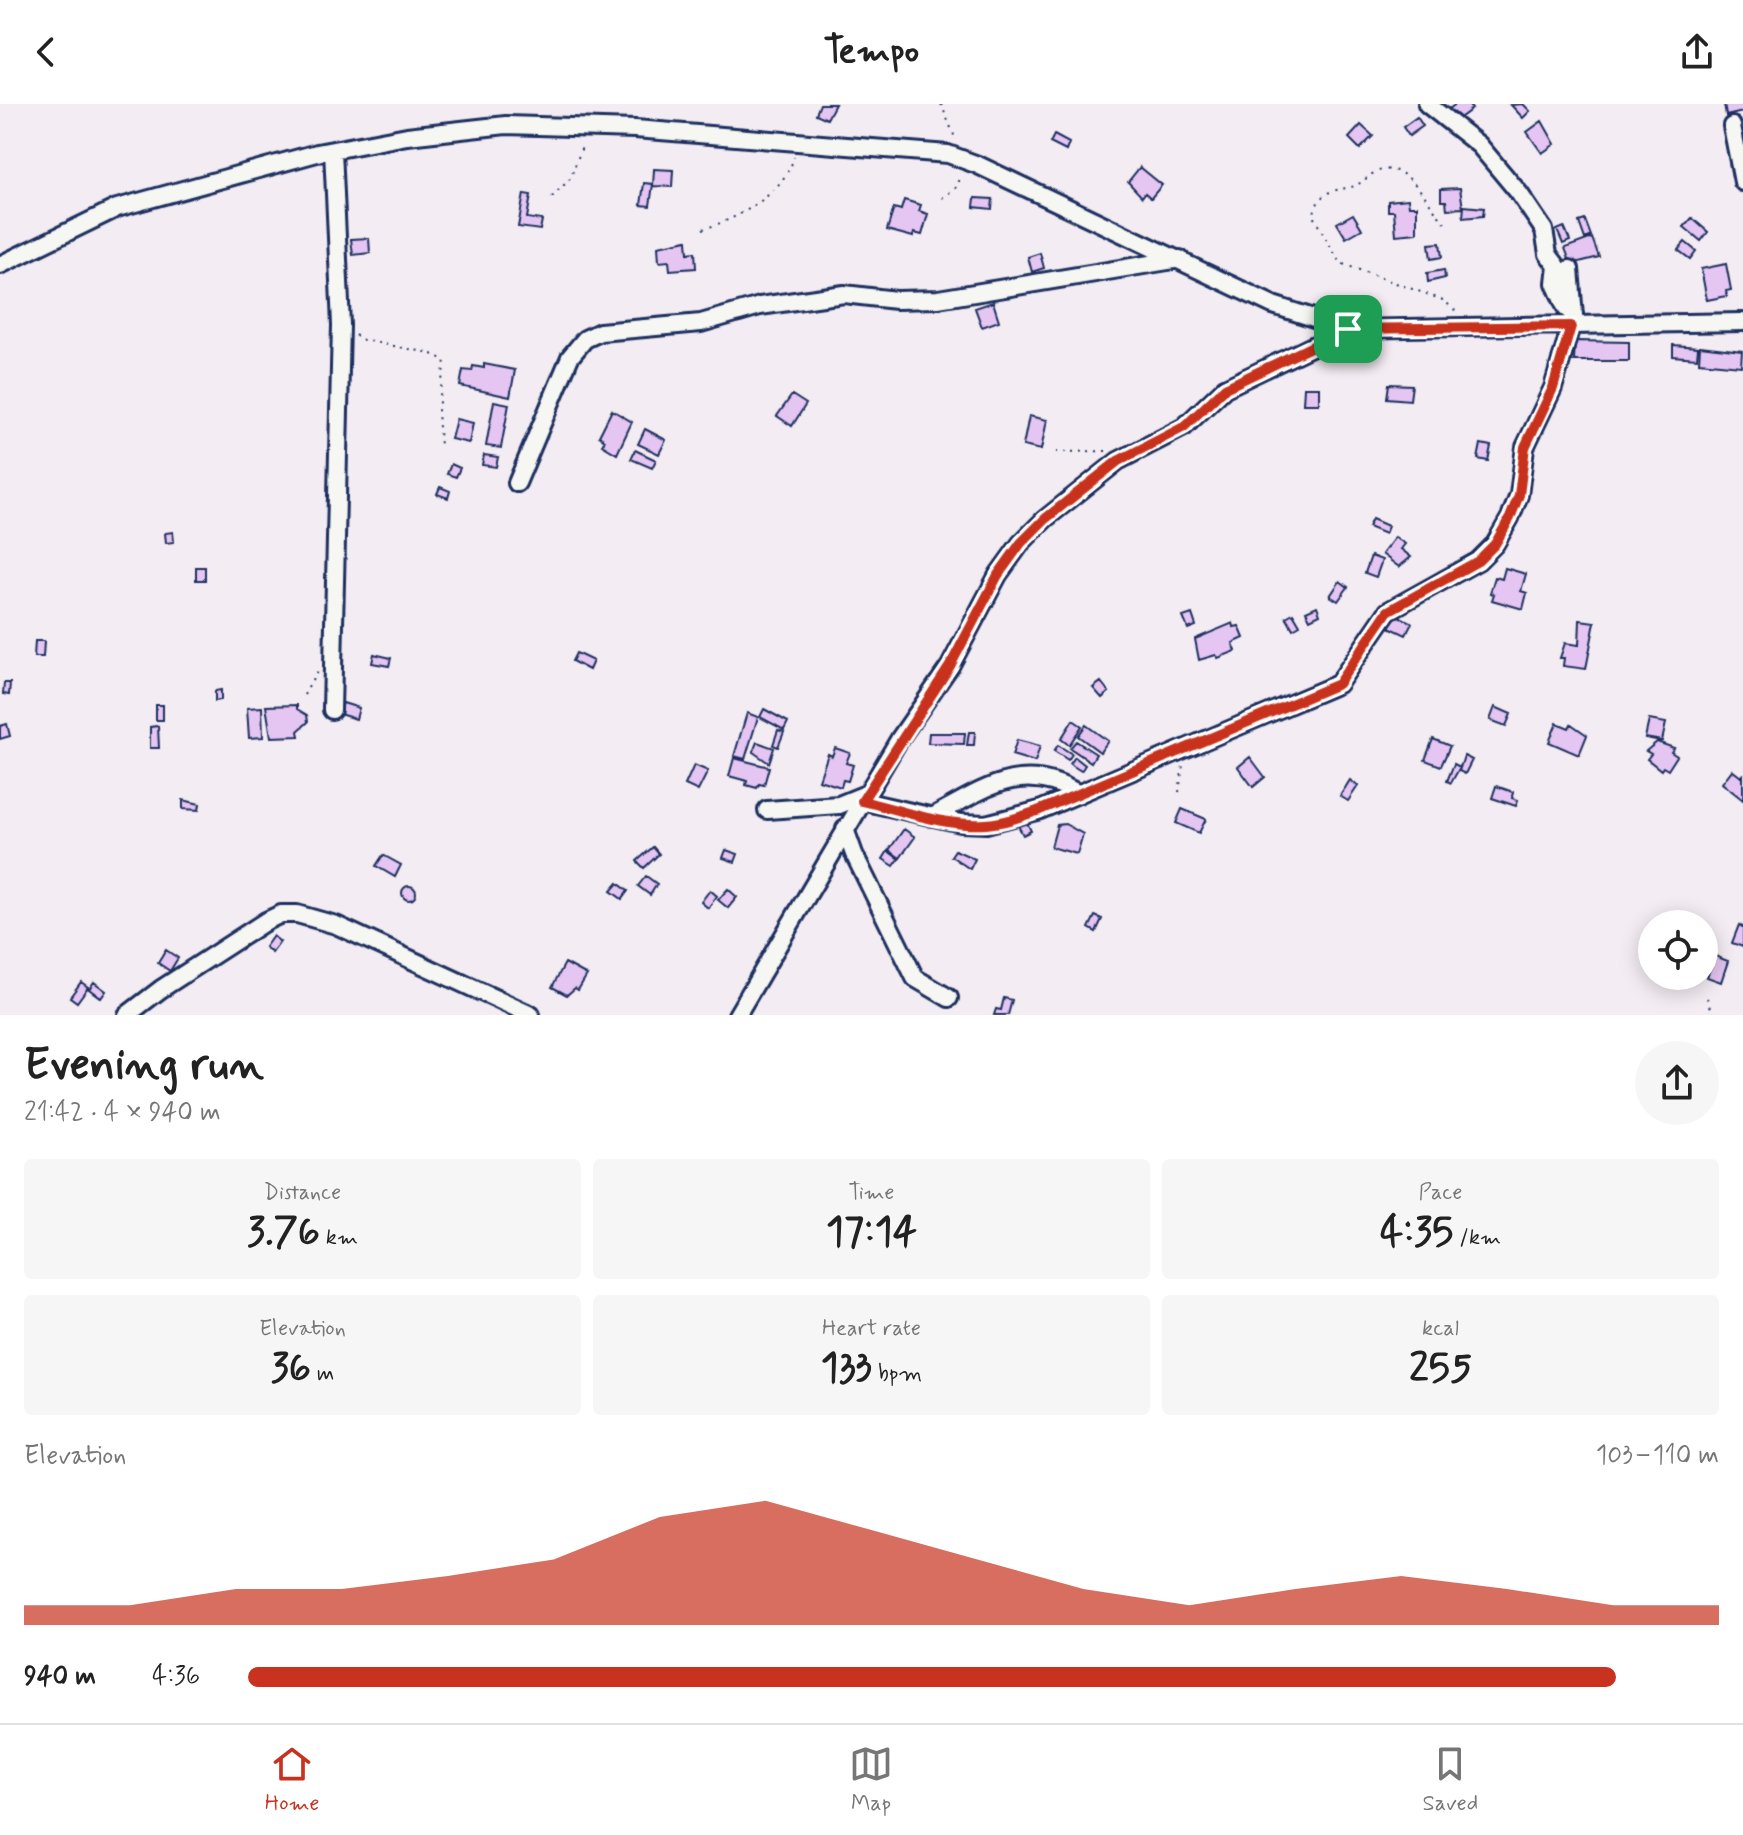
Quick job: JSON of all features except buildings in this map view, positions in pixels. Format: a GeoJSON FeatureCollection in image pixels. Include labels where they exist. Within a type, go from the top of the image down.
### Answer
{"type":"FeatureCollection","features":[{"type":"Feature","properties":{"kind":"street"},"geometry":{"type":"LineString","coordinates":[[1427,104],[1479,145],[1519,193],[1544,230],[1548,254],[1557,266],[1555,283],[1574,322]]}},
{"type":"Feature","properties":{"kind":"street"},"geometry":{"type":"LineString","coordinates":[[0,265],[117,208],[333,150],[407,136],[506,125],[587,127],[948,154],[1180,259],[1273,305],[1348,329],[1467,328],[1574,322],[1743,322]]}},
{"type":"Feature","properties":{"kind":"street"},"geometry":{"type":"LineString","coordinates":[[1732,126],[1743,182]]}},
{"type":"Feature","properties":{"kind":"street"},"geometry":{"type":"LineString","coordinates":[[332,710],[341,325],[333,150]]}},
{"type":"Feature","properties":{"kind":"street"},"geometry":{"type":"LineString","coordinates":[[517,483],[570,357],[585,339],[600,332],[701,323],[760,306],[844,294],[896,300],[938,299],[1180,259]]}},
{"type":"Feature","properties":{"kind":"street"},"geometry":{"type":"LineString","coordinates":[[767,810],[839,805],[864,798],[932,817],[986,824],[1040,810],[1338,684],[1388,611],[1478,561],[1504,532],[1519,495],[1525,447],[1553,388],[1574,322],[1570,269]]}},
{"type":"Feature","properties":{"kind":"street"},"geometry":{"type":"LineString","coordinates":[[737,1015],[845,829],[955,658],[1008,559],[1045,519],[1132,451],[1184,427],[1225,388],[1348,329]]}},
{"type":"Feature","properties":{"kind":"street"},"geometry":{"type":"LineString","coordinates":[[932,817],[1006,779],[1034,779],[1068,787],[1079,794]]}},
{"type":"Feature","properties":{"kind":"street"},"geometry":{"type":"LineString","coordinates":[[845,829],[854,854],[915,978],[949,998]]}},
{"type":"Feature","properties":{"kind":"street"},"geometry":{"type":"LineString","coordinates":[[127,1015],[161,989],[266,921],[281,914],[297,914],[336,925],[531,1015]]}},
{"type":"Feature","properties":{"kind":"path"},"geometry":{"type":"LineString","coordinates":[[552,197],[570,179],[587,127]]}},
{"type":"Feature","properties":{"kind":"path"},"geometry":{"type":"LineString","coordinates":[[703,229],[726,222],[749,209],[777,185],[792,165],[799,141]]}},
{"type":"Feature","properties":{"kind":"path"},"geometry":{"type":"LineString","coordinates":[[1445,223],[1416,185],[1400,172],[1387,170],[1348,188],[1335,188],[1317,202],[1313,216],[1340,263],[1443,300],[1462,317],[1467,328]]}},
{"type":"Feature","properties":{"kind":"path"},"geometry":{"type":"LineString","coordinates":[[341,325],[363,340],[430,353],[445,360],[438,409],[440,448]]}},
{"type":"Feature","properties":{"kind":"path"},"geometry":{"type":"LineString","coordinates":[[1056,452],[1132,451]]}},
{"type":"Feature","properties":{"kind":"path"},"geometry":{"type":"LineString","coordinates":[[1179,792],[1186,748]]}},
{"type":"Feature","properties":{"kind":"path"},"geometry":{"type":"LineString","coordinates":[[1707,998],[1714,1015]]}},
{"type":"Feature","properties":{"kind":"route"},"geometry":{"type":"LineString","coordinates":[[1571,326],[1553,388],[1530,431],[1519,495],[1510,518],[1504,532],[1478,561],[1401,601],[1388,611],[1338,684],[1040,810],[986,824],[961,823],[862,801],[900,738],[960,650],[1008,559],[1045,519],[1132,451],[1184,427],[1225,388],[1263,367],[1330,340],[1348,329],[1571,326]]}}]}
